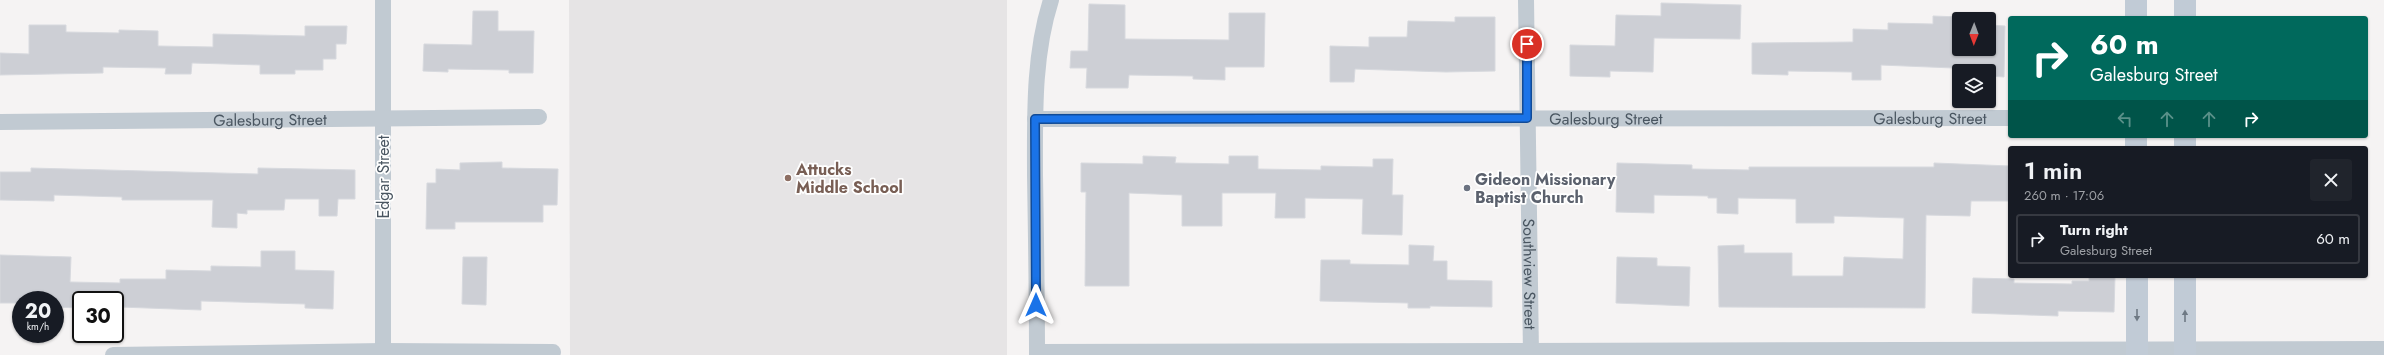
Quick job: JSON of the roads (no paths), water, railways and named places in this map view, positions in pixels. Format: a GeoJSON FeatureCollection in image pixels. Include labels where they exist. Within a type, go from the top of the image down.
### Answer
{"type":"FeatureCollection","features":[{"type":"Feature","properties":{"kind":"main road"},"geometry":{"type":"LineString","coordinates":[[2136,0],[2136,16]]}},
{"type":"Feature","properties":{"kind":"main road"},"geometry":{"type":"LineString","coordinates":[[2185,0],[2185,16]]}},
{"type":"Feature","properties":{"kind":"main road"},"geometry":{"type":"LineString","coordinates":[[2137,278],[2137,352]]}},
{"type":"Feature","properties":{"kind":"main road"},"geometry":{"type":"LineString","coordinates":[[2185,278],[2185,352]]}},
{"type":"Feature","properties":{"kind":"street","name":"Edgar Street"},"geometry":{"type":"LineString","coordinates":[[383,0],[383,353]]}},
{"type":"Feature","properties":{"kind":"street"},"geometry":{"type":"LineString","coordinates":[[1051,0],[1044,20],[1035,119],[1037,353],[2185,352],[2384,349]]}},
{"type":"Feature","properties":{"kind":"street","name":"Southview Street"},"geometry":{"type":"LineString","coordinates":[[1526,0],[1531,353]]}},
{"type":"Feature","properties":{"kind":"street","name":"Galesburg Street"},"geometry":{"type":"LineString","coordinates":[[0,122],[382,117],[539,117]]}},
{"type":"Feature","properties":{"kind":"street","name":"Galesburg Street"},"geometry":{"type":"LineString","coordinates":[[1035,119],[2008,118]]}},
{"type":"Feature","properties":{"kind":"street"},"geometry":{"type":"LineString","coordinates":[[114,355],[553,352]]}},
{"type":"Feature","properties":{"kind":"place","name":"Attucks Middle School"},"geometry":{"type":"Point","coordinates":[788,178]}},
{"type":"Feature","properties":{"kind":"place","name":"Gideon Missionary Baptist Church"},"geometry":{"type":"Point","coordinates":[1467,188]}}]}
